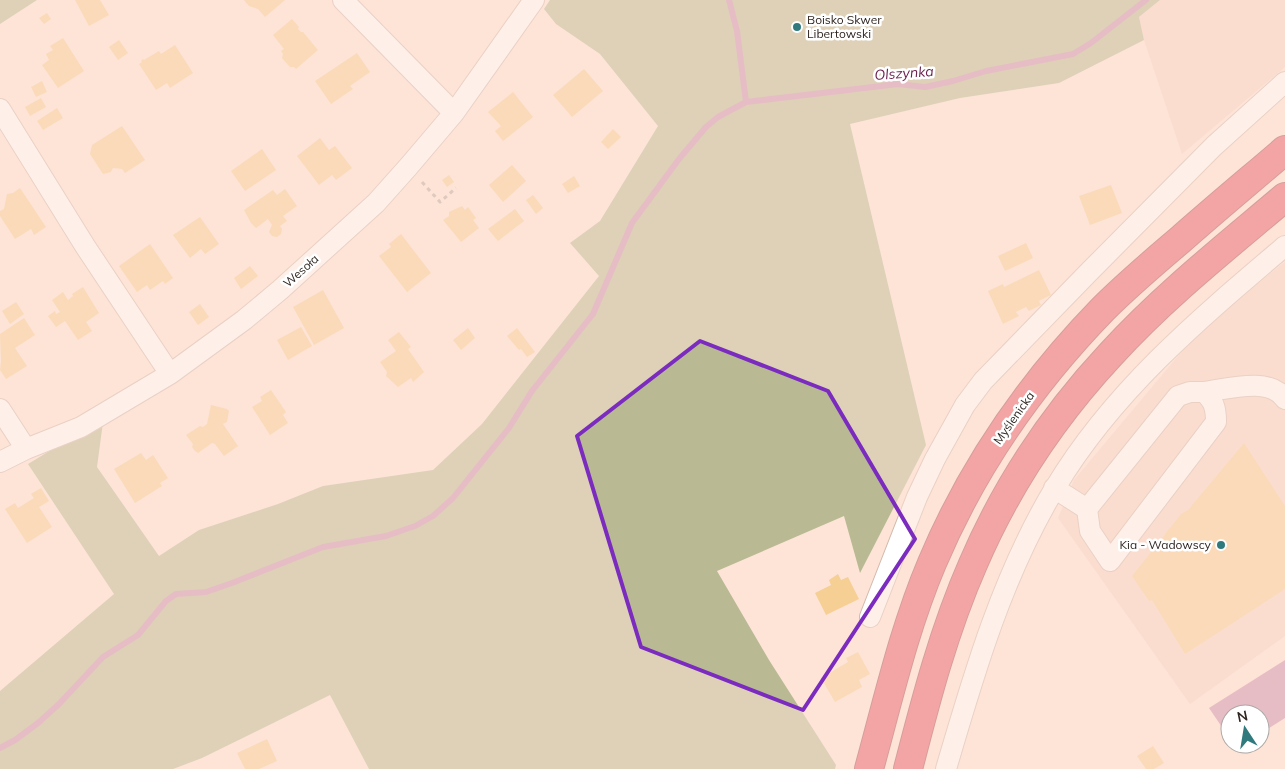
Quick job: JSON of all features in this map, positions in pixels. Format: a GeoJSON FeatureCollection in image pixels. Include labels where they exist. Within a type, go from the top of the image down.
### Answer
{"type":"FeatureCollection","features":[{"type":"Feature","properties":{"kind":"highway","name":"Myślenicka"},"geometry":{"type":"LineString","coordinates":[[869,769],[900,654],[931,565],[966,493],[1012,419],[1046,373],[1104,308],[1158,258],[1285,150]]}},
{"type":"Feature","properties":{"kind":"highway"},"geometry":{"type":"LineString","coordinates":[[908,769],[934,672],[960,596],[989,530],[1024,466],[1065,408],[1112,352],[1187,281],[1285,197]]}},
{"type":"Feature","properties":{"kind":"street"},"geometry":{"type":"LineString","coordinates":[[343,0],[454,113]]}},
{"type":"Feature","properties":{"kind":"street","name":"Wesoła"},"geometry":{"type":"LineString","coordinates":[[0,462],[26,449],[81,428],[170,374],[244,320],[280,290],[376,203],[409,166],[454,113],[534,0]]}},
{"type":"Feature","properties":{"kind":"street"},"geometry":{"type":"LineString","coordinates":[[870,617],[917,497],[931,467],[965,405],[983,381],[1214,146],[1285,82]]}},
{"type":"Feature","properties":{"kind":"street"},"geometry":{"type":"LineString","coordinates":[[0,109],[85,246],[170,374]]}},
{"type":"Feature","properties":{"kind":"street"},"geometry":{"type":"LineString","coordinates":[[946,769],[977,663],[1011,577],[1054,488],[1092,434],[1130,387],[1207,311],[1285,246]]}},
{"type":"Feature","properties":{"kind":"street"},"geometry":{"type":"LineString","coordinates":[[1204,392],[1212,399],[1216,411],[1216,422],[1110,561],[1090,531],[1087,509],[1178,396],[1190,392],[1265,385],[1276,389],[1285,399]]}},
{"type":"Feature","properties":{"kind":"street"},"geometry":{"type":"LineString","coordinates":[[0,409],[26,449]]}},
{"type":"Feature","properties":{"kind":"street"},"geometry":{"type":"LineString","coordinates":[[1054,488],[1087,509]]}},
{"type":"Feature","properties":{"kind":"path"},"geometry":{"type":"LineString","coordinates":[[409,166],[440,202],[456,188]]}},
{"type":"Feature","properties":{"kind":"highlighted area"},"geometry":{"type":"Polygon","coordinates":[[[700,341],[828,391],[915,539],[803,710],[641,647],[577,436],[700,341]]]}},
{"type":"Feature","properties":{"kind":"shaded area"},"geometry":{"type":"Polygon","coordinates":[[[1160,0],[1285,0],[1285,67],[1182,154],[1144,40],[1139,17],[1160,0]]]}},
{"type":"Feature","properties":{"kind":"shaded area"},"geometry":{"type":"Polygon","coordinates":[[[1285,262],[1285,636],[1190,704],[1058,518],[1074,480],[1204,325],[1285,262]]]}},
{"type":"Feature","properties":{"kind":"shaded area"},"geometry":{"type":"Polygon","coordinates":[[[1285,660],[1285,718],[1270,728],[1270,704],[1220,704],[1220,724],[1209,708],[1285,660]]]}},
{"type":"Feature","properties":{"kind":"green space"},"geometry":{"type":"Polygon","coordinates":[[[0,0],[37,0],[0,24],[0,0]]]}},
{"type":"Feature","properties":{"kind":"green space"},"geometry":{"type":"Polygon","coordinates":[[[550,0],[1160,0],[1139,17],[1144,40],[1059,83],[960,98],[850,124],[926,445],[860,573],[844,516],[717,571],[769,660],[836,765],[835,769],[369,769],[330,695],[202,758],[173,769],[0,769],[0,691],[114,594],[28,464],[103,422],[97,467],[159,556],[199,530],[278,504],[323,486],[433,470],[482,424],[599,276],[570,243],[600,221],[658,126],[600,54],[556,24],[544,9],[550,0]]]}},
{"type":"Feature","properties":{"kind":"building"},"geometry":{"type":"Polygon","coordinates":[[[75,0],[100,0],[109,15],[89,26],[75,0]]]}},
{"type":"Feature","properties":{"kind":"building"},"geometry":{"type":"Polygon","coordinates":[[[244,0],[285,0],[265,17],[258,9],[249,6],[244,0]]]}},
{"type":"Feature","properties":{"kind":"building"},"geometry":{"type":"Polygon","coordinates":[[[47,13],[51,19],[44,24],[39,18],[47,13]]]}},
{"type":"Feature","properties":{"kind":"building"},"geometry":{"type":"Polygon","coordinates":[[[292,19],[299,27],[298,29],[303,32],[318,50],[296,69],[290,67],[282,58],[283,54],[281,51],[284,49],[273,35],[292,19]]]}},
{"type":"Feature","properties":{"kind":"building"},"geometry":{"type":"Polygon","coordinates":[[[63,38],[84,71],[58,88],[42,65],[49,60],[46,54],[53,50],[50,46],[63,38]]]}},
{"type":"Feature","properties":{"kind":"building"},"geometry":{"type":"Polygon","coordinates":[[[119,40],[128,53],[118,60],[109,47],[119,40]]]}},
{"type":"Feature","properties":{"kind":"building"},"geometry":{"type":"Polygon","coordinates":[[[175,45],[193,73],[170,88],[167,83],[156,90],[139,64],[143,59],[159,51],[161,54],[175,45]]]}},
{"type":"Feature","properties":{"kind":"building"},"geometry":{"type":"Polygon","coordinates":[[[357,53],[370,72],[350,86],[353,89],[331,104],[315,81],[357,53]]]}},
{"type":"Feature","properties":{"kind":"building"},"geometry":{"type":"Polygon","coordinates":[[[584,69],[603,91],[572,117],[553,95],[584,69]]]}},
{"type":"Feature","properties":{"kind":"building"},"geometry":{"type":"Polygon","coordinates":[[[42,81],[47,92],[36,97],[31,87],[42,81]]]}},
{"type":"Feature","properties":{"kind":"building"},"geometry":{"type":"Polygon","coordinates":[[[513,92],[533,117],[503,141],[495,131],[501,126],[488,112],[513,92]]]}},
{"type":"Feature","properties":{"kind":"building"},"geometry":{"type":"Polygon","coordinates":[[[41,98],[46,107],[30,116],[25,107],[41,98]]]}},
{"type":"Feature","properties":{"kind":"building"},"geometry":{"type":"Polygon","coordinates":[[[57,108],[63,118],[43,130],[37,121],[57,108]]]}},
{"type":"Feature","properties":{"kind":"building"},"geometry":{"type":"Polygon","coordinates":[[[122,126],[145,160],[125,173],[122,169],[113,168],[111,172],[103,174],[90,154],[92,145],[122,126]]]}},
{"type":"Feature","properties":{"kind":"building"},"geometry":{"type":"Polygon","coordinates":[[[613,129],[621,137],[608,149],[601,142],[613,129]]]}},
{"type":"Feature","properties":{"kind":"building"},"geometry":{"type":"Polygon","coordinates":[[[320,138],[329,150],[335,146],[352,168],[336,180],[332,175],[319,185],[297,156],[320,138]]]}},
{"type":"Feature","properties":{"kind":"building"},"geometry":{"type":"Polygon","coordinates":[[[262,149],[276,170],[245,191],[231,171],[262,149]]]}},
{"type":"Feature","properties":{"kind":"building"},"geometry":{"type":"Polygon","coordinates":[[[512,165],[526,181],[503,202],[489,185],[512,165]]]}},
{"type":"Feature","properties":{"kind":"building"},"geometry":{"type":"Polygon","coordinates":[[[449,175],[454,182],[447,187],[442,180],[449,175]]]}},
{"type":"Feature","properties":{"kind":"building"},"geometry":{"type":"Polygon","coordinates":[[[574,176],[580,186],[568,193],[562,184],[574,176]]]}},
{"type":"Feature","properties":{"kind":"building"},"geometry":{"type":"Polygon","coordinates":[[[1111,185],[1122,213],[1090,225],[1079,196],[1111,185]]]}},
{"type":"Feature","properties":{"kind":"building"},"geometry":{"type":"Polygon","coordinates":[[[20,188],[46,227],[34,235],[31,229],[15,239],[0,216],[0,211],[4,209],[7,194],[13,193],[20,188]]]}},
{"type":"Feature","properties":{"kind":"building"},"geometry":{"type":"Polygon","coordinates":[[[285,189],[297,206],[283,216],[287,221],[280,226],[282,229],[281,234],[277,237],[272,236],[269,232],[272,225],[268,219],[256,228],[244,210],[273,190],[277,195],[285,189]]]}},
{"type":"Feature","properties":{"kind":"building"},"geometry":{"type":"Polygon","coordinates":[[[533,195],[543,208],[536,214],[526,200],[533,195]]]}},
{"type":"Feature","properties":{"kind":"building"},"geometry":{"type":"Polygon","coordinates":[[[462,206],[465,210],[468,207],[476,218],[473,220],[479,228],[461,242],[443,220],[449,216],[449,212],[462,206]]]}},
{"type":"Feature","properties":{"kind":"building"},"geometry":{"type":"Polygon","coordinates":[[[515,209],[524,221],[498,241],[488,229],[515,209]]]}},
{"type":"Feature","properties":{"kind":"building"},"geometry":{"type":"Polygon","coordinates":[[[200,217],[219,244],[205,254],[201,249],[190,258],[173,235],[200,217]]]}},
{"type":"Feature","properties":{"kind":"building"},"geometry":{"type":"Polygon","coordinates":[[[401,234],[431,273],[407,292],[379,256],[391,247],[389,244],[401,234]]]}},
{"type":"Feature","properties":{"kind":"building"},"geometry":{"type":"Polygon","coordinates":[[[1026,243],[1033,258],[1005,271],[998,256],[1026,243]]]}},
{"type":"Feature","properties":{"kind":"building"},"geometry":{"type":"Polygon","coordinates":[[[150,244],[173,278],[165,284],[163,281],[150,290],[147,285],[137,292],[119,266],[150,244]]]}},
{"type":"Feature","properties":{"kind":"building"},"geometry":{"type":"Polygon","coordinates":[[[250,266],[258,276],[241,289],[234,278],[250,266]]]}},
{"type":"Feature","properties":{"kind":"building"},"geometry":{"type":"Polygon","coordinates":[[[1039,270],[1051,295],[1039,301],[1041,305],[1029,311],[1026,307],[1016,312],[1019,316],[1003,324],[988,291],[1003,284],[1004,287],[1039,270]]]}},
{"type":"Feature","properties":{"kind":"building"},"geometry":{"type":"Polygon","coordinates":[[[83,287],[99,313],[86,322],[92,331],[78,340],[65,321],[56,327],[48,316],[55,311],[56,314],[60,312],[52,300],[63,292],[68,300],[73,296],[72,294],[83,287]]]}},
{"type":"Feature","properties":{"kind":"building"},"geometry":{"type":"Polygon","coordinates":[[[323,290],[344,328],[314,345],[293,307],[323,290]]]}},
{"type":"Feature","properties":{"kind":"building"},"geometry":{"type":"Polygon","coordinates":[[[16,302],[24,314],[10,324],[2,311],[16,302]]]}},
{"type":"Feature","properties":{"kind":"building"},"geometry":{"type":"Polygon","coordinates":[[[200,304],[209,317],[198,325],[189,312],[200,304]]]}},
{"type":"Feature","properties":{"kind":"building"},"geometry":{"type":"Polygon","coordinates":[[[24,318],[35,335],[15,348],[27,366],[6,379],[0,370],[0,334],[24,318]]]}},
{"type":"Feature","properties":{"kind":"building"},"geometry":{"type":"Polygon","coordinates":[[[301,327],[312,346],[288,360],[277,340],[301,327]]]}},
{"type":"Feature","properties":{"kind":"building"},"geometry":{"type":"Polygon","coordinates":[[[468,328],[475,338],[461,350],[453,340],[468,328]]]}},
{"type":"Feature","properties":{"kind":"building"},"geometry":{"type":"Polygon","coordinates":[[[517,328],[535,352],[527,357],[507,336],[517,328]]]}},
{"type":"Feature","properties":{"kind":"building"},"geometry":{"type":"Polygon","coordinates":[[[399,332],[411,347],[408,349],[424,372],[413,382],[411,378],[398,387],[386,376],[387,372],[380,362],[396,351],[388,340],[399,332]]]}},
{"type":"Feature","properties":{"kind":"building"},"geometry":{"type":"Polygon","coordinates":[[[271,390],[286,412],[283,415],[288,423],[270,435],[252,407],[262,401],[260,397],[271,390]]]}},
{"type":"Feature","properties":{"kind":"building"},"geometry":{"type":"Polygon","coordinates":[[[211,405],[229,411],[227,422],[223,424],[238,446],[224,456],[215,444],[212,443],[198,453],[192,447],[193,444],[186,435],[207,424],[211,405]]]}},
{"type":"Feature","properties":{"kind":"building","name":"Kia - Wadowscy"},"geometry":{"type":"Polygon","coordinates":[[[1244,443],[1285,506],[1285,589],[1185,654],[1152,600],[1149,601],[1132,576],[1181,514],[1188,510],[1244,443]]]}},
{"type":"Feature","properties":{"kind":"building"},"geometry":{"type":"Polygon","coordinates":[[[141,453],[146,460],[153,455],[168,478],[160,483],[162,486],[135,503],[114,469],[141,453]]]}},
{"type":"Feature","properties":{"kind":"building"},"geometry":{"type":"Polygon","coordinates":[[[41,488],[49,501],[39,507],[52,527],[27,543],[5,509],[15,503],[18,508],[34,498],[31,494],[41,488]]]}},
{"type":"Feature","properties":{"kind":"building"},"geometry":{"type":"Polygon","coordinates":[[[838,574],[841,580],[848,577],[859,599],[826,615],[815,593],[831,585],[829,580],[838,574]]]}},
{"type":"Feature","properties":{"kind":"building"},"geometry":{"type":"Polygon","coordinates":[[[858,652],[870,674],[859,680],[862,687],[835,702],[821,678],[848,662],[846,658],[858,652]]]}},
{"type":"Feature","properties":{"kind":"building"},"geometry":{"type":"Polygon","coordinates":[[[267,739],[277,761],[259,769],[245,769],[237,753],[267,739]]]}},
{"type":"Feature","properties":{"kind":"building"},"geometry":{"type":"Polygon","coordinates":[[[1153,746],[1164,763],[1154,769],[1146,769],[1137,756],[1153,746]]]}},
{"type":"Feature","properties":{"kind":"waterway","name":"Olszynka"},"geometry":{"type":"LineString","coordinates":[[729,0],[737,31],[746,102]]}},
{"type":"Feature","properties":{"kind":"waterway"},"geometry":{"type":"LineString","coordinates":[[0,748],[15,740],[38,723],[59,704],[103,657],[138,635],[166,601],[176,594],[206,592],[323,547],[386,536],[415,526],[433,516],[453,498],[509,428],[532,391],[593,314],[632,223],[679,159],[706,127],[718,117],[746,102],[898,84],[925,87],[986,71],[1073,54],[1091,43],[1146,0]]}},
{"type":"Feature","properties":{"kind":"place","name":"Boisko Skwer Libertowski"},"geometry":{"type":"Point","coordinates":[797,27]}},
{"type":"Feature","properties":{"kind":"place","name":"Kia - Wadowscy"},"geometry":{"type":"Point","coordinates":[1221,545]}}]}
